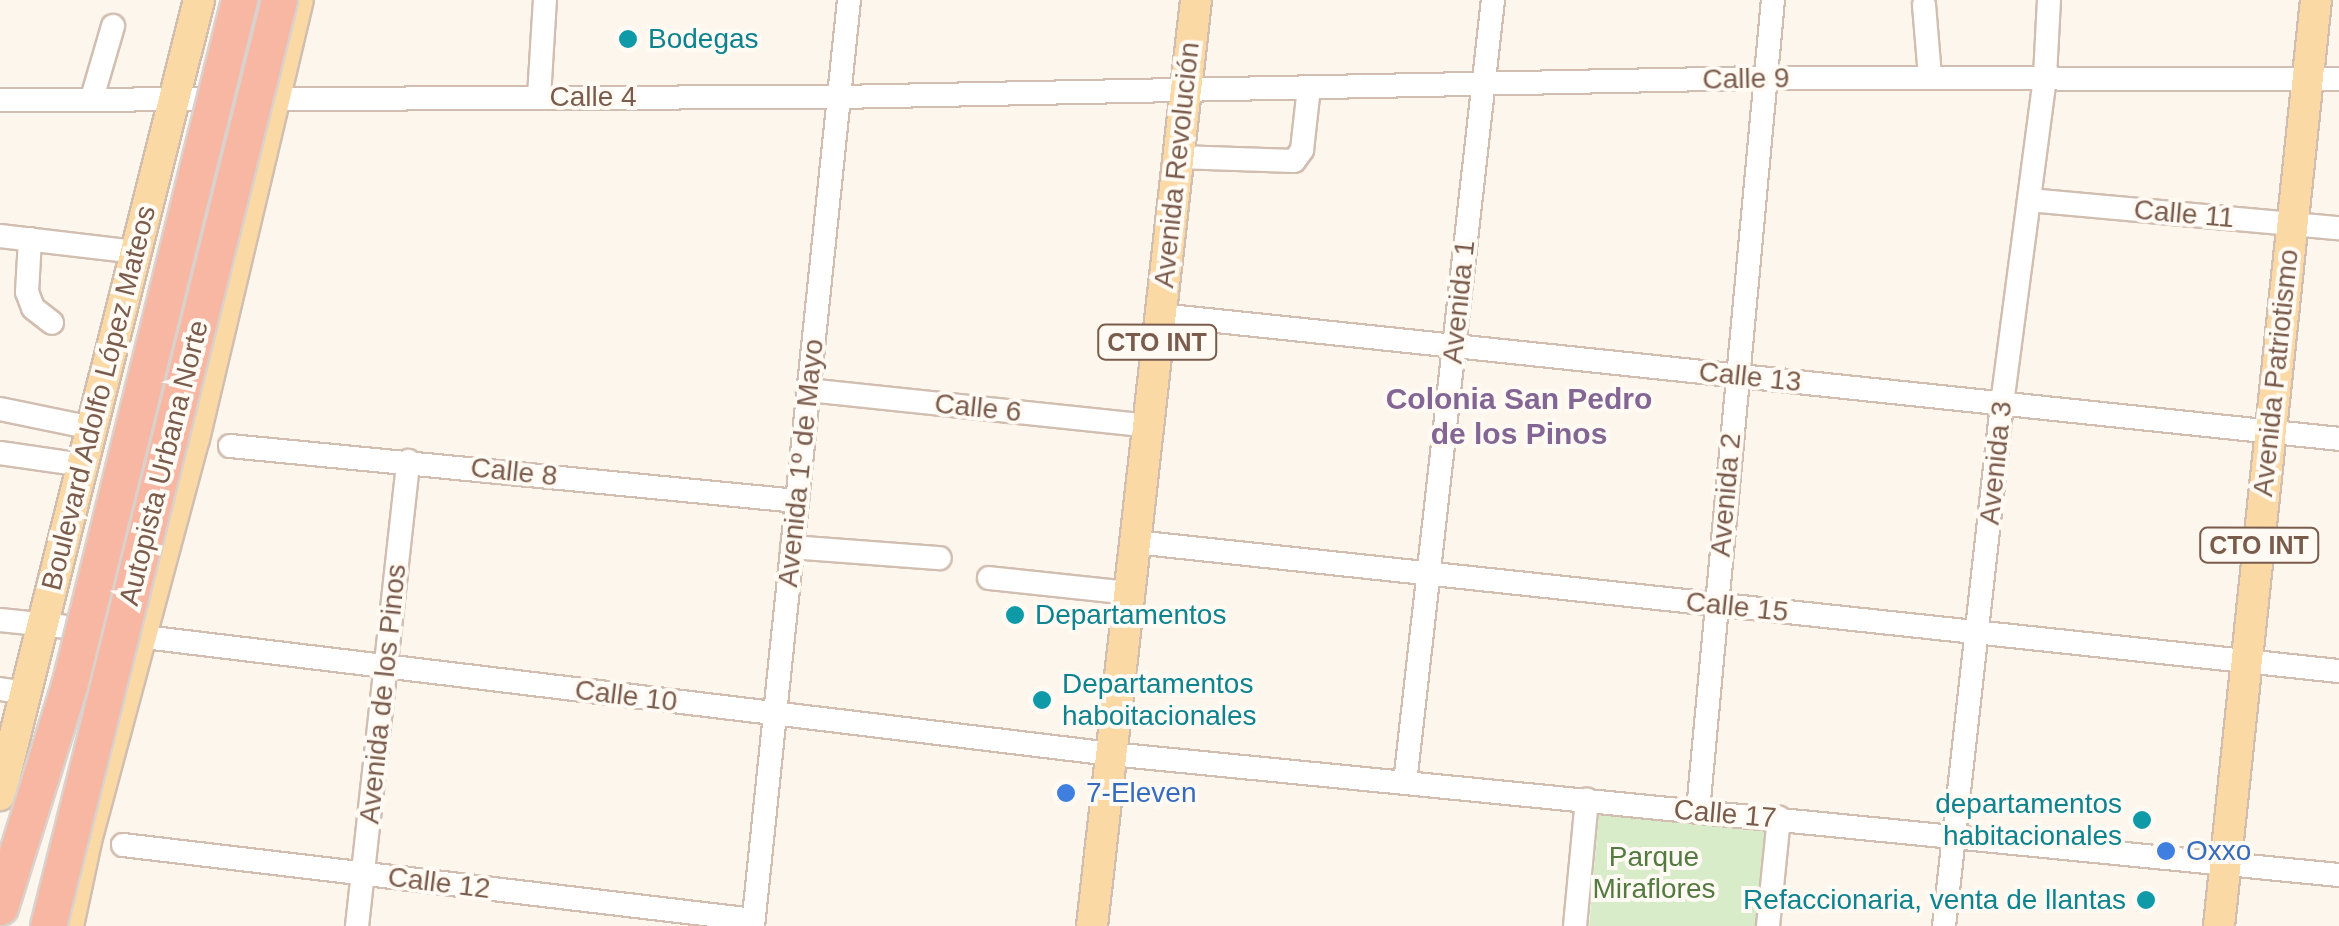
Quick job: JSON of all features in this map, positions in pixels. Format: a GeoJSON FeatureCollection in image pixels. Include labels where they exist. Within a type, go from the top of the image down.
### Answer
{"type":"FeatureCollection","features":[{"type":"Feature","properties":{"kind":"highway","name":"Autopista Urbana Norte"},"geometry":{"type":"LineString","coordinates":[[0,907],[69,686],[239,0]]}},
{"type":"Feature","properties":{"kind":"highway","name":"Autopista Urbana Norte"},"geometry":{"type":"LineString","coordinates":[[48,926],[279,0]]}},
{"type":"Feature","properties":{"kind":"highway"},"geometry":{"type":"LineString","coordinates":[[203,111],[244,76]]}},
{"type":"Feature","properties":{"kind":"highway"},"geometry":{"type":"LineString","coordinates":[[203,111],[209,77]]}},
{"type":"Feature","properties":{"kind":"highway"},"geometry":{"type":"LineString","coordinates":[[68,650],[79,604]]}},
{"type":"Feature","properties":{"kind":"highway"},"geometry":{"type":"LineString","coordinates":[[104,653],[114,610]]}},
{"type":"Feature","properties":{"kind":"main road","name":"Boulevard Adolfo López Mateos"},"geometry":{"type":"LineString","coordinates":[[0,795],[12,691],[42,623],[137,252],[203,111],[198,0]]}},
{"type":"Feature","properties":{"kind":"main road"},"geometry":{"type":"LineString","coordinates":[[68,926],[194,440],[298,0]]}},
{"type":"Feature","properties":{"kind":"main road","name":"Avenida Revolución"},"geometry":{"type":"LineString","coordinates":[[1092,926],[1196,0]]}},
{"type":"Feature","properties":{"kind":"main road","name":"Avenida Patriotismo"},"geometry":{"type":"LineString","coordinates":[[2219,926],[2316,0]]}},
{"type":"Feature","properties":{"kind":"street"},"geometry":{"type":"LineString","coordinates":[[539,97],[544,0]]}},
{"type":"Feature","properties":{"kind":"street","name":"Avenida 1º de Mayo"},"geometry":{"type":"LineString","coordinates":[[754,923],[849,0]]}},
{"type":"Feature","properties":{"kind":"street","name":"Avenida 1"},"geometry":{"type":"LineString","coordinates":[[1406,783],[1493,0]]}},
{"type":"Feature","properties":{"kind":"street","name":"Avenida 2"},"geometry":{"type":"LineString","coordinates":[[1698,811],[1772,0]]}},
{"type":"Feature","properties":{"kind":"street","name":"Avenida 3"},"geometry":{"type":"LineString","coordinates":[[1944,926],[2002,404],[2044,76],[2049,0]]}},
{"type":"Feature","properties":{"kind":"street"},"geometry":{"type":"LineString","coordinates":[[1924,5],[1930,77]]}},
{"type":"Feature","properties":{"kind":"street"},"geometry":{"type":"LineString","coordinates":[[92,98],[114,26]]}},
{"type":"Feature","properties":{"kind":"street","name":"Calle 9"},"geometry":{"type":"LineString","coordinates":[[1185,91],[1763,78],[2339,80]]}},
{"type":"Feature","properties":{"kind":"street"},"geometry":{"type":"LineString","coordinates":[[1178,157],[1294,162],[1302,150],[1309,88]]}},
{"type":"Feature","properties":{"kind":"street","name":"Calle 4"},"geometry":{"type":"LineString","coordinates":[[0,100],[92,98],[203,111],[274,96],[838,98],[1185,91]]}},
{"type":"Feature","properties":{"kind":"street","name":"Calle 11"},"geometry":{"type":"LineString","coordinates":[[2028,200],[2339,228]]}},
{"type":"Feature","properties":{"kind":"street"},"geometry":{"type":"LineString","coordinates":[[0,236],[137,252]]}},
{"type":"Feature","properties":{"kind":"street"},"geometry":{"type":"LineString","coordinates":[[30,239],[26,292],[34,308],[52,323]]}},
{"type":"Feature","properties":{"kind":"street","name":"Calle 13"},"geometry":{"type":"LineString","coordinates":[[1160,314],[2339,439]]}},
{"type":"Feature","properties":{"kind":"street","name":"Calle 6"},"geometry":{"type":"LineString","coordinates":[[808,390],[1148,426]]}},
{"type":"Feature","properties":{"kind":"street"},"geometry":{"type":"LineString","coordinates":[[0,409],[92,428]]}},
{"type":"Feature","properties":{"kind":"street","name":"Calle 8"},"geometry":{"type":"LineString","coordinates":[[230,446],[797,501]]}},
{"type":"Feature","properties":{"kind":"street"},"geometry":{"type":"LineString","coordinates":[[0,452],[82,465]]}},
{"type":"Feature","properties":{"kind":"street","name":"Avenida de los Pinos"},"geometry":{"type":"LineString","coordinates":[[357,926],[408,461]]}},
{"type":"Feature","properties":{"kind":"street","name":"Calle 15"},"geometry":{"type":"LineString","coordinates":[[1135,542],[2339,672]]}},
{"type":"Feature","properties":{"kind":"street"},"geometry":{"type":"LineString","coordinates":[[792,547],[940,558]]}},
{"type":"Feature","properties":{"kind":"street"},"geometry":{"type":"LineString","coordinates":[[989,578],[1130,593]]}},
{"type":"Feature","properties":{"kind":"street","name":"Calle 10"},"geometry":{"type":"LineString","coordinates":[[0,620],[1111,754]]}},
{"type":"Feature","properties":{"kind":"street","name":"Calle 17"},"geometry":{"type":"LineString","coordinates":[[1111,754],[2339,875]]}},
{"type":"Feature","properties":{"kind":"street"},"geometry":{"type":"LineString","coordinates":[[1575,926],[1588,800]]}},
{"type":"Feature","properties":{"kind":"street"},"geometry":{"type":"LineString","coordinates":[[1768,926],[1779,818]]}},
{"type":"Feature","properties":{"kind":"street","name":"Calle 12"},"geometry":{"type":"LineString","coordinates":[[124,846],[754,923]]}},
{"type":"Feature","properties":{"kind":"green space","name":"Parque Miraflores"},"geometry":{"type":"Polygon","coordinates":[[[1599,814],[1785,832],[1775,926],[1589,926],[1599,814]]]}},
{"type":"Feature","properties":{"kind":"place","name":"Bodegas"},"geometry":{"type":"Point","coordinates":[628,39]}},
{"type":"Feature","properties":{"kind":"place","name":"Departamentos"},"geometry":{"type":"Point","coordinates":[1015,615]}},
{"type":"Feature","properties":{"kind":"place","name":"Departamentos haboitacionales"},"geometry":{"type":"Point","coordinates":[1042,700]}},
{"type":"Feature","properties":{"kind":"place","name":"7-Eleven"},"geometry":{"type":"Point","coordinates":[1066,793]}},
{"type":"Feature","properties":{"kind":"place","name":"departamentos habitacionales"},"geometry":{"type":"Point","coordinates":[2142,820]}},
{"type":"Feature","properties":{"kind":"place","name":"Oxxo"},"geometry":{"type":"Point","coordinates":[2166,851]}},
{"type":"Feature","properties":{"kind":"place","name":"Refaccionaria, venta de llantas"},"geometry":{"type":"Point","coordinates":[2146,900]}},
{"type":"Feature","properties":{"kind":"district","name":"Colonia San Pedro de los Pinos"},"geometry":{"type":"Point","coordinates":[1519,416]}}]}
